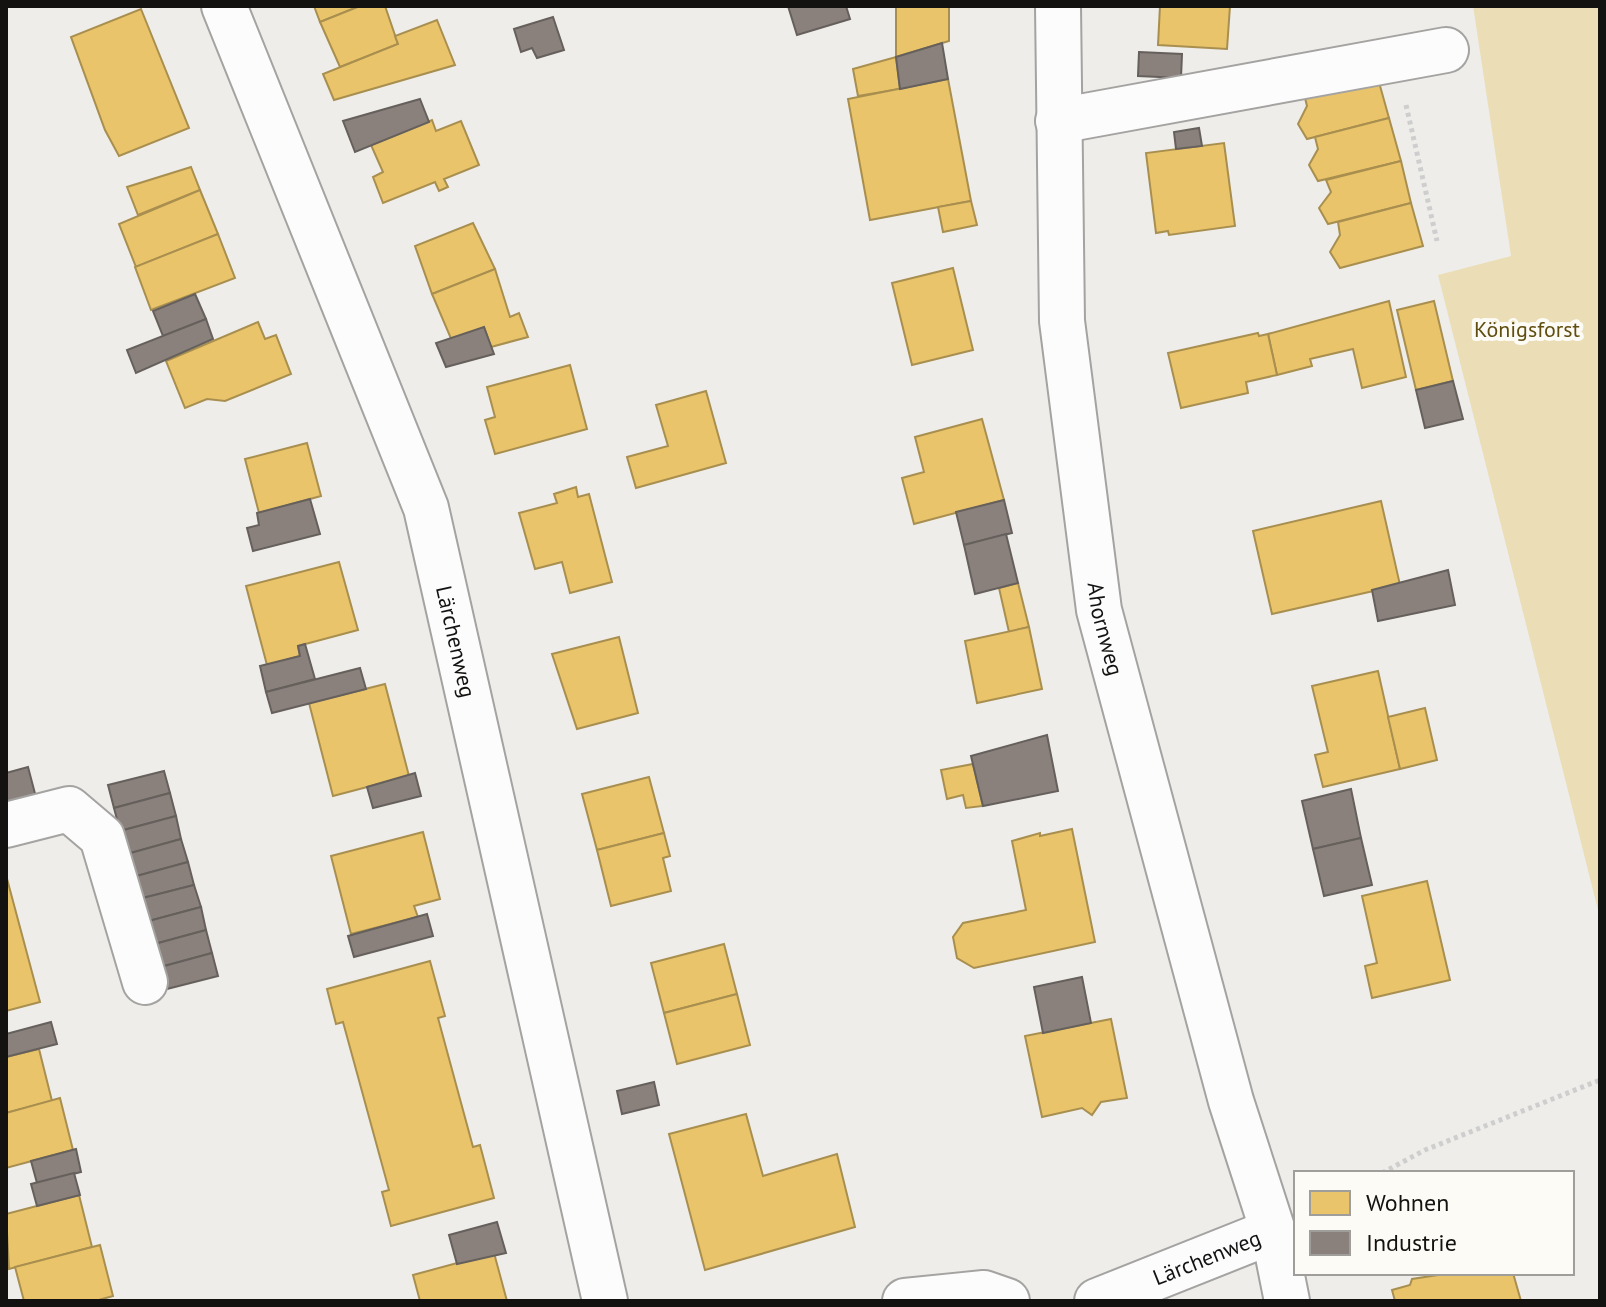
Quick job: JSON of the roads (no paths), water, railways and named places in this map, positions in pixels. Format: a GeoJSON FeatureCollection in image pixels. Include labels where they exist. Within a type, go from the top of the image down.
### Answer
{"type":"FeatureCollection","features":[{"type":"Feature","properties":{"kind":"street","name":"Lärchenweg"},"geometry":{"type":"LineString","coordinates":[[224,6],[426,508],[605,1301]]}},
{"type":"Feature","properties":{"kind":"street","name":"Ahornweg"},"geometry":{"type":"LineString","coordinates":[[1058,6],[1062,321],[1099,610],[1231,1101],[1273,1231],[1287,1301]]}},
{"type":"Feature","properties":{"kind":"street"},"geometry":{"type":"LineString","coordinates":[[1058,121],[1446,50]]}},
{"type":"Feature","properties":{"kind":"street"},"geometry":{"type":"LineString","coordinates":[[6,825],[69,809],[102,837],[145,982]]}},
{"type":"Feature","properties":{"kind":"street","name":"Lärchenweg"},"geometry":{"type":"LineString","coordinates":[[1097,1301],[1273,1231]]}},
{"type":"Feature","properties":{"kind":"street"},"geometry":{"type":"LineString","coordinates":[[905,1301],[984,1293],[1007,1301]]}},
{"type":"Feature","properties":{"kind":"park label","name":"Königsforst"},"geometry":{"type":"Point","coordinates":[1527,329]}}]}
